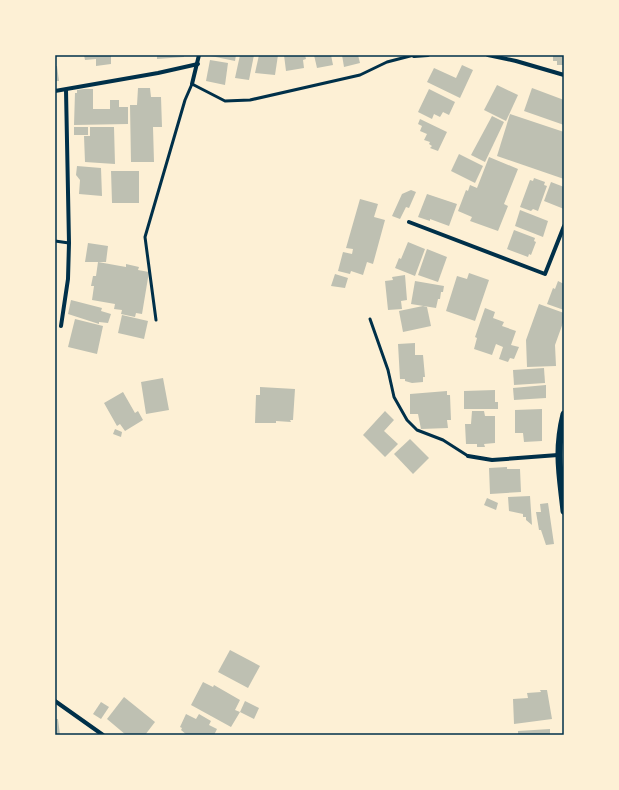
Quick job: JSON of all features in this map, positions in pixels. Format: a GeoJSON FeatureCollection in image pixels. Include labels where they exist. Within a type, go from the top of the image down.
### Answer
{"type":"FeatureCollection","features":[{"type":"Feature","properties":{"kind":"street"},"geometry":{"type":"LineString","coordinates":[[192,84],[199,55]]}},
{"type":"Feature","properties":{"kind":"street"},"geometry":{"type":"LineString","coordinates":[[414,55],[428,55]]}},
{"type":"Feature","properties":{"kind":"street"},"geometry":{"type":"LineString","coordinates":[[488,55],[516,60],[564,75]]}},
{"type":"Feature","properties":{"kind":"street"},"geometry":{"type":"LineString","coordinates":[[55,91],[158,73],[198,64]]}},
{"type":"Feature","properties":{"kind":"street"},"geometry":{"type":"LineString","coordinates":[[61,326],[68,279],[69,243],[66,90]]}},
{"type":"Feature","properties":{"kind":"street"},"geometry":{"type":"LineString","coordinates":[[409,222],[545,274],[564,226]]}},
{"type":"Feature","properties":{"kind":"street"},"geometry":{"type":"LineString","coordinates":[[564,414],[559,434],[558,455],[564,511]]}},
{"type":"Feature","properties":{"kind":"street"},"geometry":{"type":"LineString","coordinates":[[468,456],[492,460],[558,455]]}},
{"type":"Feature","properties":{"kind":"street"},"geometry":{"type":"LineString","coordinates":[[55,701],[103,735]]}},
{"type":"Feature","properties":{"kind":"lane"},"geometry":{"type":"LineString","coordinates":[[156,320],[145,237],[183,108],[192,84],[225,101],[250,100],[360,75],[387,62],[414,55]]}},
{"type":"Feature","properties":{"kind":"lane"},"geometry":{"type":"LineString","coordinates":[[55,241],[69,243]]}},
{"type":"Feature","properties":{"kind":"lane"},"geometry":{"type":"LineString","coordinates":[[370,319],[388,370],[394,397],[407,420],[418,430],[443,440],[468,456]]}},
{"type":"Feature","properties":{"kind":"building"},"geometry":{"type":"Polygon","coordinates":[[[84,55],[111,55],[111,64],[96,66],[96,59],[85,60],[84,55]]]}},
{"type":"Feature","properties":{"kind":"building"},"geometry":{"type":"Polygon","coordinates":[[[157,55],[184,55],[184,57],[157,59],[157,55]]]}},
{"type":"Feature","properties":{"kind":"building"},"geometry":{"type":"Polygon","coordinates":[[[206,55],[236,55],[235,61],[206,55]]]}},
{"type":"Feature","properties":{"kind":"building"},"geometry":{"type":"Polygon","coordinates":[[[240,55],[254,55],[249,80],[235,78],[240,55]]]}},
{"type":"Feature","properties":{"kind":"building"},"geometry":{"type":"Polygon","coordinates":[[[259,55],[278,55],[275,75],[255,73],[259,55]]]}},
{"type":"Feature","properties":{"kind":"building"},"geometry":{"type":"Polygon","coordinates":[[[284,55],[305,55],[306,59],[303,60],[304,68],[286,71],[284,55]]]}},
{"type":"Feature","properties":{"kind":"building"},"geometry":{"type":"Polygon","coordinates":[[[314,55],[331,55],[333,65],[317,68],[314,55]]]}},
{"type":"Feature","properties":{"kind":"building"},"geometry":{"type":"Polygon","coordinates":[[[342,55],[358,55],[360,63],[344,67],[342,55]]]}},
{"type":"Feature","properties":{"kind":"building"},"geometry":{"type":"Polygon","coordinates":[[[553,55],[564,55],[564,65],[557,65],[557,61],[553,61],[553,55]]]}},
{"type":"Feature","properties":{"kind":"building"},"geometry":{"type":"Polygon","coordinates":[[[210,60],[228,63],[225,85],[206,81],[210,60]]]}},
{"type":"Feature","properties":{"kind":"building"},"geometry":{"type":"Polygon","coordinates":[[[462,65],[473,70],[460,98],[427,82],[434,68],[456,78],[462,65]]]}},
{"type":"Feature","properties":{"kind":"building"},"geometry":{"type":"Polygon","coordinates":[[[55,66],[57,66],[59,81],[55,81],[55,66]]]}},
{"type":"Feature","properties":{"kind":"building"},"geometry":{"type":"Polygon","coordinates":[[[497,85],[518,95],[506,121],[484,110],[497,85]]]}},
{"type":"Feature","properties":{"kind":"building"},"geometry":{"type":"Polygon","coordinates":[[[138,88],[150,88],[151,97],[161,97],[162,127],[153,127],[154,162],[131,162],[130,105],[137,105],[138,88]]]}},
{"type":"Feature","properties":{"kind":"building"},"geometry":{"type":"Polygon","coordinates":[[[532,88],[564,100],[564,125],[524,111],[532,88]]]}},
{"type":"Feature","properties":{"kind":"building"},"geometry":{"type":"Polygon","coordinates":[[[93,89],[93,109],[110,109],[110,100],[119,100],[119,107],[128,107],[128,124],[74,125],[75,93],[77,93],[77,90],[93,89]]]}},
{"type":"Feature","properties":{"kind":"building"},"geometry":{"type":"Polygon","coordinates":[[[429,89],[455,102],[449,115],[443,112],[440,117],[434,114],[432,119],[418,112],[429,89]]]}},
{"type":"Feature","properties":{"kind":"building"},"geometry":{"type":"Polygon","coordinates":[[[510,114],[564,132],[564,179],[497,156],[510,114]]]}},
{"type":"Feature","properties":{"kind":"building"},"geometry":{"type":"Polygon","coordinates":[[[492,116],[504,122],[485,162],[471,155],[492,116]]]}},
{"type":"Feature","properties":{"kind":"building"},"geometry":{"type":"Polygon","coordinates":[[[420,119],[447,132],[438,151],[430,148],[432,146],[429,144],[430,142],[424,140],[427,134],[420,131],[422,126],[418,124],[420,119]]]}},
{"type":"Feature","properties":{"kind":"building"},"geometry":{"type":"Polygon","coordinates":[[[74,127],[88,127],[88,135],[74,135],[74,127]]]}},
{"type":"Feature","properties":{"kind":"building"},"geometry":{"type":"Polygon","coordinates":[[[90,127],[114,127],[115,164],[85,162],[84,136],[90,136],[90,127]]]}},
{"type":"Feature","properties":{"kind":"building"},"geometry":{"type":"Polygon","coordinates":[[[459,154],[483,166],[475,183],[451,171],[459,154]]]}},
{"type":"Feature","properties":{"kind":"building"},"geometry":{"type":"Polygon","coordinates":[[[489,157],[518,169],[504,204],[508,206],[498,231],[470,221],[472,217],[458,211],[466,190],[468,191],[470,185],[477,188],[489,157]]]}},
{"type":"Feature","properties":{"kind":"building"},"geometry":{"type":"Polygon","coordinates":[[[77,166],[101,168],[102,196],[79,194],[80,180],[76,175],[77,166]]]}},
{"type":"Feature","properties":{"kind":"building"},"geometry":{"type":"Polygon","coordinates":[[[111,171],[139,171],[139,203],[112,203],[111,171]]]}},
{"type":"Feature","properties":{"kind":"building"},"geometry":{"type":"Polygon","coordinates":[[[534,178],[545,182],[544,185],[547,186],[538,211],[533,209],[531,211],[520,207],[530,180],[533,181],[534,178]]]}},
{"type":"Feature","properties":{"kind":"building"},"geometry":{"type":"Polygon","coordinates":[[[551,182],[564,187],[564,209],[544,201],[551,182]]]}},
{"type":"Feature","properties":{"kind":"building"},"geometry":{"type":"Polygon","coordinates":[[[411,190],[416,192],[409,208],[406,207],[400,219],[392,216],[402,194],[411,190]]]}},
{"type":"Feature","properties":{"kind":"building"},"geometry":{"type":"Polygon","coordinates":[[[427,194],[457,204],[449,226],[430,219],[430,221],[418,217],[427,194]]]}},
{"type":"Feature","properties":{"kind":"building"},"geometry":{"type":"Polygon","coordinates":[[[360,199],[378,204],[374,217],[385,220],[373,264],[367,262],[363,275],[351,271],[350,274],[338,271],[343,252],[352,254],[353,249],[346,248],[360,199]]]}},
{"type":"Feature","properties":{"kind":"building"},"geometry":{"type":"Polygon","coordinates":[[[520,210],[548,221],[543,237],[515,226],[520,210]]]}},
{"type":"Feature","properties":{"kind":"building"},"geometry":{"type":"Polygon","coordinates":[[[514,230],[535,238],[534,241],[536,242],[531,255],[529,254],[528,257],[507,249],[514,230]]]}},
{"type":"Feature","properties":{"kind":"building"},"geometry":{"type":"Polygon","coordinates":[[[408,242],[425,249],[415,276],[395,268],[399,258],[401,259],[408,242]]]}},
{"type":"Feature","properties":{"kind":"building"},"geometry":{"type":"Polygon","coordinates":[[[88,243],[108,246],[106,262],[85,262],[88,243]]]}},
{"type":"Feature","properties":{"kind":"building"},"geometry":{"type":"Polygon","coordinates":[[[427,249],[447,257],[438,282],[418,275],[427,249]]]}},
{"type":"Feature","properties":{"kind":"building"},"geometry":{"type":"Polygon","coordinates":[[[98,262],[126,267],[126,264],[139,267],[138,270],[149,272],[142,314],[136,313],[135,317],[121,314],[122,310],[114,309],[115,304],[92,300],[94,286],[91,286],[93,276],[96,276],[98,262]]]}},
{"type":"Feature","properties":{"kind":"building"},"geometry":{"type":"Polygon","coordinates":[[[469,273],[489,280],[475,321],[446,311],[457,276],[467,279],[469,273]]]}},
{"type":"Feature","properties":{"kind":"building"},"geometry":{"type":"Polygon","coordinates":[[[335,274],[348,278],[345,288],[331,286],[335,274]]]}},
{"type":"Feature","properties":{"kind":"building"},"geometry":{"type":"Polygon","coordinates":[[[405,275],[407,300],[401,301],[402,309],[388,310],[385,281],[393,280],[392,277],[405,275]]]}},
{"type":"Feature","properties":{"kind":"building"},"geometry":{"type":"Polygon","coordinates":[[[415,281],[444,286],[436,308],[411,304],[415,281]]]}},
{"type":"Feature","properties":{"kind":"building"},"geometry":{"type":"Polygon","coordinates":[[[558,281],[564,284],[564,310],[547,304],[553,288],[555,289],[558,281]]]}},
{"type":"Feature","properties":{"kind":"building"},"geometry":{"type":"Polygon","coordinates":[[[71,300],[102,308],[101,311],[111,314],[108,323],[99,322],[99,324],[68,314],[71,300]]]}},
{"type":"Feature","properties":{"kind":"building"},"geometry":{"type":"Polygon","coordinates":[[[539,304],[564,313],[564,320],[555,345],[556,366],[527,367],[526,340],[539,304]]]}},
{"type":"Feature","properties":{"kind":"building"},"geometry":{"type":"Polygon","coordinates":[[[423,306],[427,307],[431,326],[403,332],[399,311],[423,306]]]}},
{"type":"Feature","properties":{"kind":"building"},"geometry":{"type":"Polygon","coordinates":[[[485,308],[495,312],[493,318],[504,322],[502,326],[516,331],[511,345],[519,347],[514,359],[510,358],[508,362],[499,359],[503,347],[496,344],[492,355],[474,349],[477,338],[475,337],[485,308]]]}},
{"type":"Feature","properties":{"kind":"building"},"geometry":{"type":"Polygon","coordinates":[[[122,315],[148,321],[144,339],[118,333],[122,315]]]}},
{"type":"Feature","properties":{"kind":"building"},"geometry":{"type":"Polygon","coordinates":[[[75,319],[103,326],[97,354],[68,347],[75,319]]]}},
{"type":"Feature","properties":{"kind":"building"},"geometry":{"type":"Polygon","coordinates":[[[415,343],[415,355],[423,355],[425,377],[423,377],[423,382],[412,383],[405,381],[405,379],[400,379],[398,344],[415,343]]]}},
{"type":"Feature","properties":{"kind":"building"},"geometry":{"type":"Polygon","coordinates":[[[544,368],[545,383],[514,385],[513,370],[544,368]]]}},
{"type":"Feature","properties":{"kind":"building"},"geometry":{"type":"Polygon","coordinates":[[[163,378],[169,410],[146,414],[141,382],[163,378]]]}},
{"type":"Feature","properties":{"kind":"building"},"geometry":{"type":"Polygon","coordinates":[[[546,385],[546,398],[514,400],[513,388],[546,385]]]}},
{"type":"Feature","properties":{"kind":"building"},"geometry":{"type":"Polygon","coordinates":[[[260,387],[295,389],[293,420],[290,420],[291,422],[276,421],[276,423],[255,423],[256,395],[260,395],[260,387]]]}},
{"type":"Feature","properties":{"kind":"building"},"geometry":{"type":"Polygon","coordinates":[[[495,390],[495,402],[498,402],[498,409],[464,409],[464,391],[495,390]]]}},
{"type":"Feature","properties":{"kind":"building"},"geometry":{"type":"Polygon","coordinates":[[[447,391],[447,395],[450,395],[451,420],[447,420],[448,428],[421,429],[418,414],[410,414],[410,394],[447,391]]]}},
{"type":"Feature","properties":{"kind":"building"},"geometry":{"type":"Polygon","coordinates":[[[123,392],[135,413],[138,411],[143,420],[125,431],[120,424],[117,426],[104,403],[123,392]]]}},
{"type":"Feature","properties":{"kind":"building"},"geometry":{"type":"Polygon","coordinates":[[[542,409],[542,441],[524,442],[523,433],[515,433],[515,410],[542,409]]]}},
{"type":"Feature","properties":{"kind":"building"},"geometry":{"type":"Polygon","coordinates":[[[385,411],[394,420],[384,431],[398,444],[385,457],[363,435],[385,411]]]}},
{"type":"Feature","properties":{"kind":"building"},"geometry":{"type":"Polygon","coordinates":[[[472,411],[484,411],[485,416],[495,416],[495,443],[484,444],[485,447],[477,447],[477,444],[466,444],[465,424],[471,424],[472,411]]]}},
{"type":"Feature","properties":{"kind":"building"},"geometry":{"type":"Polygon","coordinates":[[[115,429],[122,432],[121,437],[113,434],[115,429]]]}},
{"type":"Feature","properties":{"kind":"building"},"geometry":{"type":"Polygon","coordinates":[[[410,439],[429,458],[413,474],[394,454],[410,439]]]}},
{"type":"Feature","properties":{"kind":"building"},"geometry":{"type":"Polygon","coordinates":[[[507,467],[507,469],[520,469],[521,492],[490,494],[489,468],[507,467]]]}},
{"type":"Feature","properties":{"kind":"building"},"geometry":{"type":"Polygon","coordinates":[[[530,496],[532,525],[526,520],[526,517],[523,517],[523,514],[509,511],[508,497],[530,496]]]}},
{"type":"Feature","properties":{"kind":"building"},"geometry":{"type":"Polygon","coordinates":[[[487,498],[498,503],[496,510],[484,505],[487,498]]]}},
{"type":"Feature","properties":{"kind":"building"},"geometry":{"type":"Polygon","coordinates":[[[548,503],[554,544],[546,545],[541,530],[539,530],[536,512],[541,512],[540,504],[548,503]]]}},
{"type":"Feature","properties":{"kind":"building"},"geometry":{"type":"Polygon","coordinates":[[[230,650],[260,666],[248,688],[218,672],[230,650]]]}},
{"type":"Feature","properties":{"kind":"building"},"geometry":{"type":"Polygon","coordinates":[[[203,682],[213,687],[214,685],[240,700],[235,710],[240,712],[231,727],[191,705],[203,682]]]}},
{"type":"Feature","properties":{"kind":"building"},"geometry":{"type":"Polygon","coordinates":[[[540,690],[547,690],[552,719],[514,724],[513,699],[528,698],[527,693],[541,692],[540,690]]]}},
{"type":"Feature","properties":{"kind":"building"},"geometry":{"type":"Polygon","coordinates":[[[124,697],[155,722],[145,735],[126,735],[107,719],[124,697]]]}},
{"type":"Feature","properties":{"kind":"building"},"geometry":{"type":"Polygon","coordinates":[[[245,701],[259,708],[254,719],[240,712],[245,701]]]}},
{"type":"Feature","properties":{"kind":"building"},"geometry":{"type":"Polygon","coordinates":[[[101,702],[109,707],[101,719],[93,714],[101,702]]]}},
{"type":"Feature","properties":{"kind":"building"},"geometry":{"type":"Polygon","coordinates":[[[186,714],[196,719],[199,714],[211,721],[209,725],[217,729],[214,735],[187,735],[181,730],[182,728],[180,727],[186,714]]]}},
{"type":"Feature","properties":{"kind":"building"},"geometry":{"type":"Polygon","coordinates":[[[55,719],[58,719],[60,735],[55,735],[55,719]]]}},
{"type":"Feature","properties":{"kind":"building"},"geometry":{"type":"Polygon","coordinates":[[[550,729],[550,735],[518,735],[518,731],[550,729]]]}}]}
